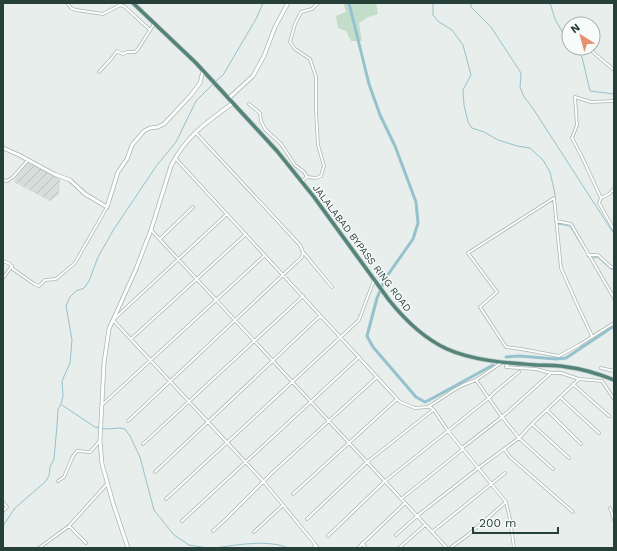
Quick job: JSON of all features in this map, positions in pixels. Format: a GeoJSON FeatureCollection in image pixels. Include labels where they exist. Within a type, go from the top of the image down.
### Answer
{"type":"FeatureCollection","features":[{"type":"Feature","properties":{"kind":"highway","name":"JALALABAD BYPASS RING ROAD"},"geometry":{"type":"LineString","coordinates":[[133,3],[203,70],[277,151],[302,181],[401,314],[432,341],[456,352],[479,358],[508,363],[567,366],[614,380]]}},
{"type":"Feature","properties":{"kind":"street"},"geometry":{"type":"LineString","coordinates":[[67,3],[71,8],[76,10],[103,14],[120,5],[124,6],[150,30]]}},
{"type":"Feature","properties":{"kind":"street"},"geometry":{"type":"LineString","coordinates":[[229,98],[253,76],[264,56],[275,27],[288,3]]}},
{"type":"Feature","properties":{"kind":"street"},"geometry":{"type":"LineString","coordinates":[[302,181],[307,177],[316,178],[321,176],[324,166],[318,145],[316,77],[310,59],[294,49],[290,42],[295,24],[301,12],[312,9],[318,3]]}},
{"type":"Feature","properties":{"kind":"street"},"geometry":{"type":"LineString","coordinates":[[99,72],[117,51],[123,54],[127,52],[135,52],[154,23]]}},
{"type":"Feature","properties":{"kind":"street"},"geometry":{"type":"LineString","coordinates":[[597,56],[614,70]]}},
{"type":"Feature","properties":{"kind":"street"},"geometry":{"type":"LineString","coordinates":[[3,261],[10,264],[13,269],[39,286],[45,280],[56,279],[75,263],[107,207],[118,172],[127,159],[132,145],[144,131],[164,124],[200,83],[203,70]]}},
{"type":"Feature","properties":{"kind":"street"},"geometry":{"type":"LineString","coordinates":[[614,101],[591,102],[575,97],[577,126],[572,138],[601,198],[599,203],[614,230]]}},
{"type":"Feature","properties":{"kind":"street"},"geometry":{"type":"LineString","coordinates":[[128,548],[107,484],[102,464],[100,441],[104,363],[109,329],[136,269],[151,230],[171,166],[175,158],[185,143],[204,124],[233,103]]}},
{"type":"Feature","properties":{"kind":"street"},"geometry":{"type":"LineString","coordinates":[[249,104],[260,113],[261,121],[265,129],[281,144],[295,165],[304,172],[307,177]]}},
{"type":"Feature","properties":{"kind":"street"},"geometry":{"type":"LineString","coordinates":[[196,132],[300,245],[303,252],[332,287]]}},
{"type":"Feature","properties":{"kind":"street"},"geometry":{"type":"LineString","coordinates":[[3,148],[54,174],[70,180],[85,194],[107,207]]}},
{"type":"Feature","properties":{"kind":"street"},"geometry":{"type":"LineString","coordinates":[[175,158],[400,402],[415,408],[428,408],[454,390],[476,380],[503,362]]}},
{"type":"Feature","properties":{"kind":"street"},"geometry":{"type":"LineString","coordinates":[[3,180],[7,181],[13,177],[28,160]]}},
{"type":"Feature","properties":{"kind":"street"},"geometry":{"type":"LineString","coordinates":[[601,198],[609,194],[614,189]]}},
{"type":"Feature","properties":{"kind":"street"},"geometry":{"type":"LineString","coordinates":[[592,336],[561,268],[554,198],[468,253],[497,292],[480,307],[506,347],[558,356],[578,345],[614,323]]}},
{"type":"Feature","properties":{"kind":"street"},"geometry":{"type":"LineString","coordinates":[[160,239],[193,206]]}},
{"type":"Feature","properties":{"kind":"street"},"geometry":{"type":"LineString","coordinates":[[113,320],[227,214]]}},
{"type":"Feature","properties":{"kind":"street"},"geometry":{"type":"LineString","coordinates":[[556,221],[571,224],[614,298]]}},
{"type":"Feature","properties":{"kind":"street"},"geometry":{"type":"LineString","coordinates":[[151,230],[447,548]]}},
{"type":"Feature","properties":{"kind":"street"},"geometry":{"type":"LineString","coordinates":[[131,339],[246,234]]}},
{"type":"Feature","properties":{"kind":"street"},"geometry":{"type":"LineString","coordinates":[[128,421],[302,257],[303,252]]}},
{"type":"Feature","properties":{"kind":"street"},"geometry":{"type":"LineString","coordinates":[[588,255],[598,254],[611,267],[614,267]]}},
{"type":"Feature","properties":{"kind":"street"},"geometry":{"type":"LineString","coordinates":[[102,404],[151,361],[265,255]]}},
{"type":"Feature","properties":{"kind":"street"},"geometry":{"type":"LineString","coordinates":[[3,278],[12,266]]}},
{"type":"Feature","properties":{"kind":"street"},"geometry":{"type":"LineString","coordinates":[[166,499],[359,320],[374,279]]}},
{"type":"Feature","properties":{"kind":"street"},"geometry":{"type":"LineString","coordinates":[[143,444],[303,296]]}},
{"type":"Feature","properties":{"kind":"street"},"geometry":{"type":"LineString","coordinates":[[155,472],[321,316]]}},
{"type":"Feature","properties":{"kind":"street"},"geometry":{"type":"LineString","coordinates":[[113,320],[264,482],[318,548]]}},
{"type":"Feature","properties":{"kind":"street"},"geometry":{"type":"LineString","coordinates":[[182,521],[359,357]]}},
{"type":"Feature","properties":{"kind":"street"},"geometry":{"type":"LineString","coordinates":[[508,363],[506,367],[536,369],[551,373],[561,373],[579,379],[602,381],[614,399]]}},
{"type":"Feature","properties":{"kind":"street"},"geometry":{"type":"LineString","coordinates":[[601,368],[614,371]]}},
{"type":"Feature","properties":{"kind":"street"},"geometry":{"type":"LineString","coordinates":[[328,536],[384,482],[489,398],[519,372]]}},
{"type":"Feature","properties":{"kind":"street"},"geometry":{"type":"LineString","coordinates":[[401,499],[502,417],[551,373]]}},
{"type":"Feature","properties":{"kind":"street"},"geometry":{"type":"LineString","coordinates":[[213,531],[273,472],[377,377]]}},
{"type":"Feature","properties":{"kind":"street"},"geometry":{"type":"LineString","coordinates":[[396,535],[417,516],[519,438],[579,379]]}},
{"type":"Feature","properties":{"kind":"street"},"geometry":{"type":"LineString","coordinates":[[476,380],[519,438],[553,469]]}},
{"type":"Feature","properties":{"kind":"street"},"geometry":{"type":"LineString","coordinates":[[573,384],[609,416]]}},
{"type":"Feature","properties":{"kind":"street"},"geometry":{"type":"LineString","coordinates":[[560,397],[599,433]]}},
{"type":"Feature","properties":{"kind":"street"},"geometry":{"type":"LineString","coordinates":[[293,494],[397,399]]}},
{"type":"Feature","properties":{"kind":"street"},"geometry":{"type":"LineString","coordinates":[[429,406],[434,410],[448,431],[506,502],[514,548]]}},
{"type":"Feature","properties":{"kind":"street"},"geometry":{"type":"LineString","coordinates":[[307,519],[367,462],[434,410]]}},
{"type":"Feature","properties":{"kind":"street"},"geometry":{"type":"LineString","coordinates":[[547,410],[581,444]]}},
{"type":"Feature","properties":{"kind":"street"},"geometry":{"type":"LineString","coordinates":[[532,424],[569,458]]}},
{"type":"Feature","properties":{"kind":"street"},"geometry":{"type":"LineString","coordinates":[[58,481],[64,478],[77,451],[90,452],[100,441]]}},
{"type":"Feature","properties":{"kind":"street"},"geometry":{"type":"LineString","coordinates":[[504,449],[510,457],[573,512]]}},
{"type":"Feature","properties":{"kind":"street"},"geometry":{"type":"LineString","coordinates":[[432,532],[505,474]]}},
{"type":"Feature","properties":{"kind":"street"},"geometry":{"type":"LineString","coordinates":[[39,548],[69,526],[107,484]]}},
{"type":"Feature","properties":{"kind":"street"},"geometry":{"type":"LineString","coordinates":[[3,502],[7,506],[3,511]]}},
{"type":"Feature","properties":{"kind":"street"},"geometry":{"type":"LineString","coordinates":[[450,548],[468,535],[506,502]]}},
{"type":"Feature","properties":{"kind":"street"},"geometry":{"type":"LineString","coordinates":[[358,548],[405,503]]}},
{"type":"Feature","properties":{"kind":"street"},"geometry":{"type":"LineString","coordinates":[[254,532],[283,505]]}},
{"type":"Feature","properties":{"kind":"street"},"geometry":{"type":"LineString","coordinates":[[610,508],[614,520]]}},
{"type":"Feature","properties":{"kind":"street"},"geometry":{"type":"LineString","coordinates":[[399,548],[425,525]]}},
{"type":"Feature","properties":{"kind":"street"},"geometry":{"type":"LineString","coordinates":[[69,526],[86,543]]}},
{"type":"Feature","properties":{"kind":"street"},"geometry":{"type":"LineString","coordinates":[[362,543],[366,548]]}},
{"type":"Feature","properties":{"kind":"street"},"geometry":{"type":"LineString","coordinates":[[314,548],[315,544]]}},
{"type":"Feature","properties":{"kind":"shaded area"},"geometry":{"type":"Polygon","coordinates":[[[24,161],[60,178],[59,194],[50,201],[14,182],[24,161]]]}},
{"type":"Feature","properties":{"kind":"green space"},"geometry":{"type":"Polygon","coordinates":[[[343,3],[376,3],[378,14],[368,17],[359,23],[362,41],[351,41],[346,31],[338,28],[336,16],[346,12],[343,3]]]}},
{"type":"Feature","properties":{"kind":"waterway"},"geometry":{"type":"LineString","coordinates":[[216,81],[223,75],[256,19],[263,3]]}},
{"type":"Feature","properties":{"kind":"waterway"},"geometry":{"type":"LineString","coordinates":[[349,3],[369,84],[380,115],[395,146],[416,202],[418,223],[413,239],[385,279],[382,286]]}},
{"type":"Feature","properties":{"kind":"waterway"},"geometry":{"type":"LineString","coordinates":[[433,3],[433,15],[439,22],[452,30],[463,45],[471,75],[463,90],[464,105],[468,122],[472,128],[484,132],[498,140],[517,146],[530,148],[543,160],[550,172],[555,199]]}},
{"type":"Feature","properties":{"kind":"waterway"},"geometry":{"type":"LineString","coordinates":[[471,3],[471,7],[491,27],[521,73],[520,87],[524,97],[614,234]]}},
{"type":"Feature","properties":{"kind":"waterway"},"geometry":{"type":"LineString","coordinates":[[550,3],[555,19],[561,30]]}},
{"type":"Feature","properties":{"kind":"waterway"},"geometry":{"type":"LineString","coordinates":[[581,56],[590,91],[614,94]]}},
{"type":"Feature","properties":{"kind":"waterway"},"geometry":{"type":"LineString","coordinates":[[3,526],[15,508],[45,482],[49,476],[50,467],[54,459],[58,409],[63,396],[62,381],[70,363],[72,340],[66,306],[70,297],[76,291],[84,288],[89,281],[98,257],[114,229],[157,165],[176,142],[196,101],[213,84]]}},
{"type":"Feature","properties":{"kind":"waterway"},"geometry":{"type":"LineString","coordinates":[[558,224],[570,226],[589,257]]}},
{"type":"Feature","properties":{"kind":"waterway"},"geometry":{"type":"LineString","coordinates":[[591,259],[597,257],[611,269],[614,269]]}},
{"type":"Feature","properties":{"kind":"waterway"},"geometry":{"type":"LineString","coordinates":[[380,291],[367,336],[373,347],[416,397],[425,402],[493,365]]}},
{"type":"Feature","properties":{"kind":"waterway"},"geometry":{"type":"LineString","coordinates":[[506,357],[519,356],[556,359],[566,358],[614,326]]}},
{"type":"Feature","properties":{"kind":"waterway"},"geometry":{"type":"LineString","coordinates":[[62,405],[95,427],[106,429],[125,429],[140,457],[154,510],[174,535],[189,545],[207,548]]}},
{"type":"Feature","properties":{"kind":"waterway"},"geometry":{"type":"LineString","coordinates":[[215,548],[262,543],[280,545],[288,548]]}}]}
